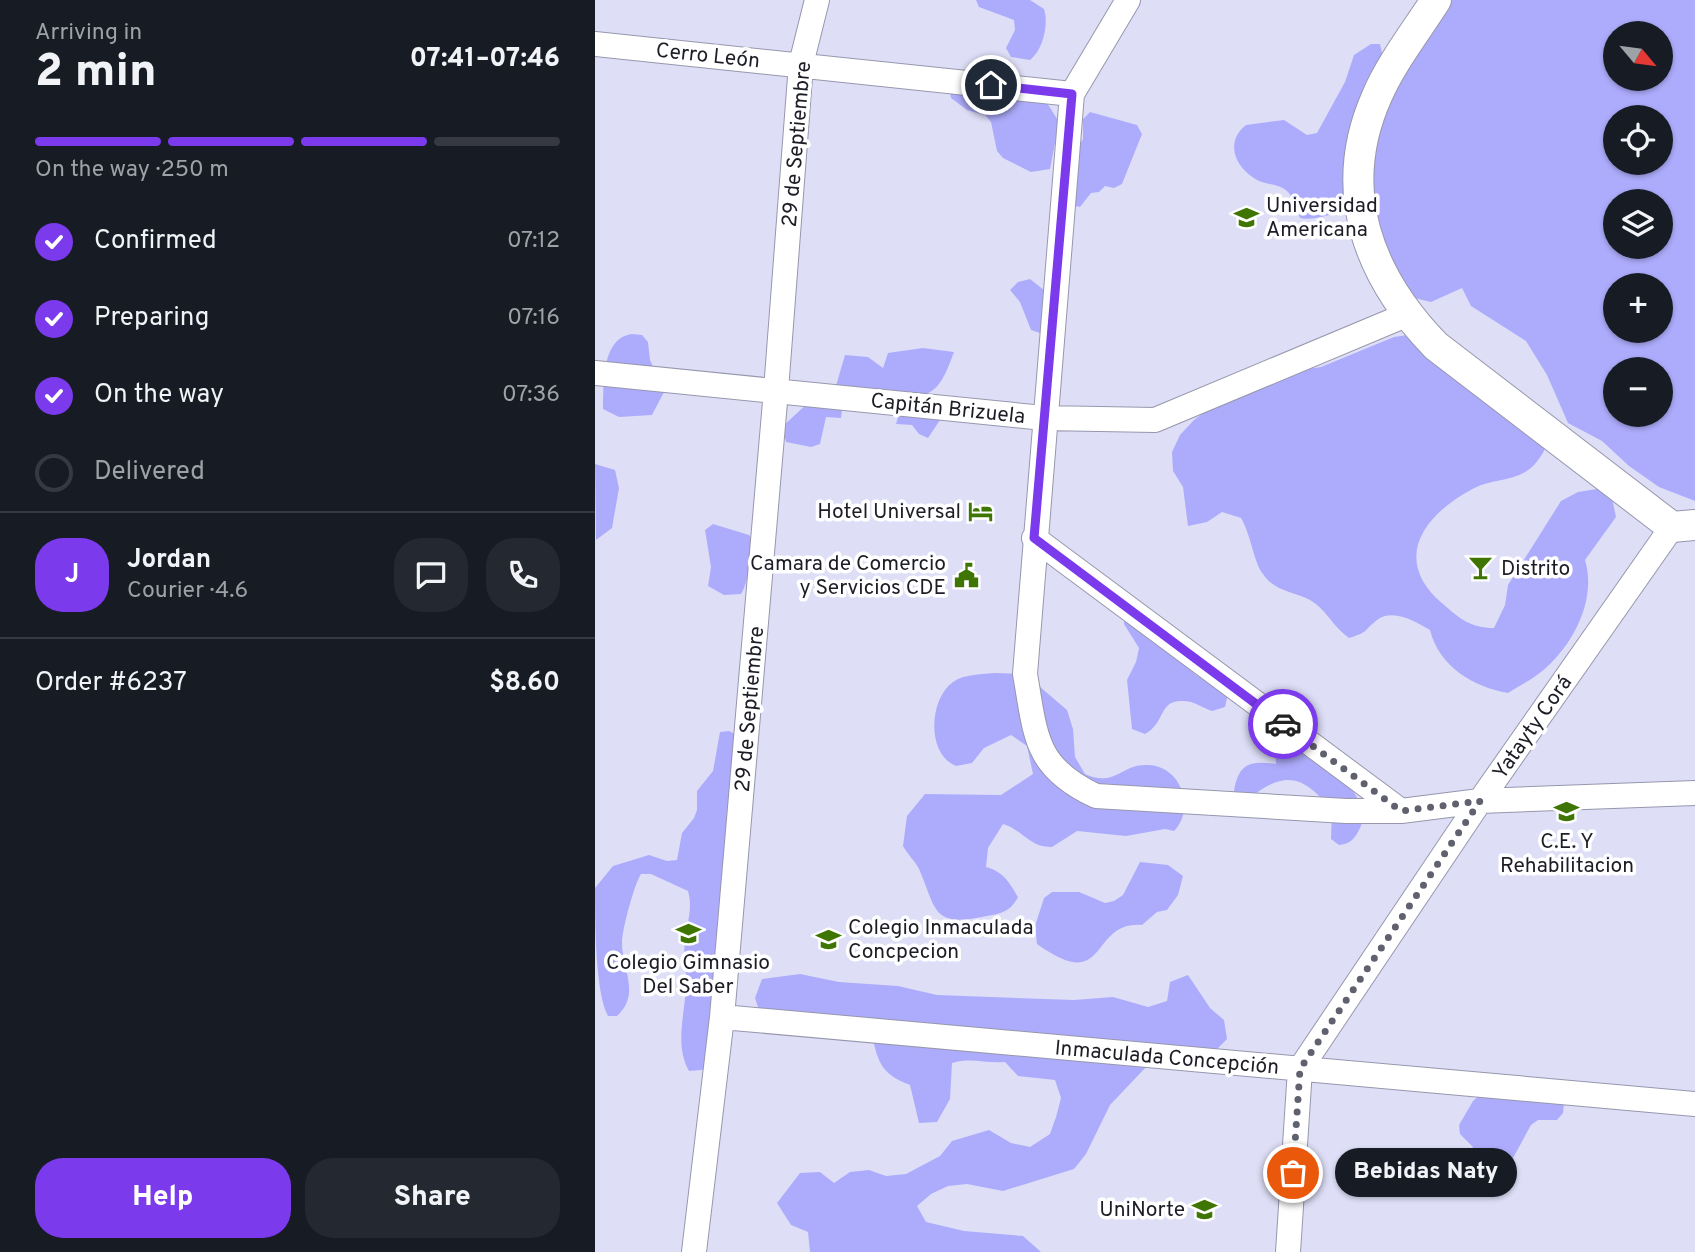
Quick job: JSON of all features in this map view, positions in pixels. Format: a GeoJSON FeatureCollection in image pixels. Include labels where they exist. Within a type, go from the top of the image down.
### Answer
{"type":"FeatureCollection","features":[{"type":"Feature","properties":{"kind":"street","name":"29 de Septiembre"},"geometry":{"type":"LineString","coordinates":[[694,1252],[722,1017],[801,64],[817,0]]}},
{"type":"Feature","properties":{"kind":"street"},"geometry":{"type":"LineString","coordinates":[[1128,0],[1072,94],[1025,674],[1036,738],[1047,761],[1070,784],[1096,796],[1346,811],[1401,811],[1480,801],[1695,793]]}},
{"type":"Feature","properties":{"kind":"street"},"geometry":{"type":"LineString","coordinates":[[1436,0],[1377,96],[1359,154],[1358,206],[1377,263],[1406,315],[1444,352],[1684,526]]}},
{"type":"Feature","properties":{"kind":"street","name":"Cerro León"},"geometry":{"type":"LineString","coordinates":[[595,44],[1072,94]]}},
{"type":"Feature","properties":{"kind":"street","name":"Capitán Brizuela"},"geometry":{"type":"LineString","coordinates":[[595,373],[1044,418],[1155,420],[1406,315]]}},
{"type":"Feature","properties":{"kind":"street","name":"Yatayty Corá"},"geometry":{"type":"LineString","coordinates":[[1300,1069],[1480,801],[1684,526]]}},
{"type":"Feature","properties":{"kind":"street"},"geometry":{"type":"LineString","coordinates":[[1034,538],[1401,811]]}},
{"type":"Feature","properties":{"kind":"street","name":"Inmaculada Concepción"},"geometry":{"type":"LineString","coordinates":[[722,1017],[1695,1104]]}},
{"type":"Feature","properties":{"kind":"street"},"geometry":{"type":"LineString","coordinates":[[1289,1252],[1300,1069]]}},
{"type":"Feature","properties":{"kind":"shaded area"},"geometry":{"type":"Polygon","coordinates":[[[976,0],[1030,0],[1044,9],[1044,36],[1035,56],[1030,60],[1011,57],[1006,48],[1015,30],[1014,20],[979,7],[976,0]]]}},
{"type":"Feature","properties":{"kind":"shaded area"},"geometry":{"type":"Polygon","coordinates":[[[1442,0],[1695,0],[1695,501],[1659,487],[1629,466],[1602,441],[1568,423],[1547,375],[1526,341],[1471,306],[1462,288],[1431,302],[1394,293],[1380,278],[1368,169],[1377,96],[1442,0]]]}},
{"type":"Feature","properties":{"kind":"shaded area"},"geometry":{"type":"Polygon","coordinates":[[[1371,44],[1380,44],[1382,53],[1347,207],[1325,216],[1300,218],[1286,190],[1259,181],[1244,170],[1235,155],[1235,139],[1246,125],[1284,120],[1307,135],[1317,133],[1345,82],[1354,55],[1371,44]]]}},
{"type":"Feature","properties":{"kind":"shaded area"},"geometry":{"type":"Polygon","coordinates":[[[971,70],[1044,98],[1059,122],[1050,169],[1031,172],[1003,158],[997,151],[991,122],[985,115],[967,110],[951,98],[950,90],[962,75],[971,70]]]}},
{"type":"Feature","properties":{"kind":"shaded area"},"geometry":{"type":"Polygon","coordinates":[[[1090,112],[1137,125],[1142,134],[1122,184],[1114,188],[1105,186],[1099,192],[1091,193],[1080,207],[1071,205],[1073,156],[1083,139],[1083,119],[1090,112]]]}},
{"type":"Feature","properties":{"kind":"shaded area"},"geometry":{"type":"Polygon","coordinates":[[[1030,279],[1049,294],[1046,335],[1031,330],[1020,302],[1010,290],[1018,282],[1030,279]]]}},
{"type":"Feature","properties":{"kind":"shaded area"},"geometry":{"type":"Polygon","coordinates":[[[1414,334],[1536,434],[1545,449],[1537,461],[1520,475],[1469,491],[1437,514],[1426,528],[1416,557],[1419,572],[1428,588],[1449,609],[1472,624],[1494,628],[1505,605],[1508,585],[1561,501],[1578,492],[1597,489],[1612,498],[1616,517],[1585,560],[1588,591],[1585,606],[1572,636],[1541,672],[1508,693],[1483,686],[1460,673],[1441,655],[1430,630],[1404,618],[1390,615],[1383,617],[1363,633],[1349,638],[1316,604],[1279,588],[1268,580],[1257,563],[1241,518],[1222,512],[1207,522],[1188,526],[1183,487],[1173,471],[1172,452],[1180,435],[1210,408],[1301,370],[1321,367],[1394,337],[1414,334]]]}},
{"type":"Feature","properties":{"kind":"shaded area"},"geometry":{"type":"Polygon","coordinates":[[[642,335],[648,342],[650,360],[664,392],[652,415],[619,417],[603,409],[604,375],[609,353],[615,344],[622,337],[642,335]]]}},
{"type":"Feature","properties":{"kind":"shaded area"},"geometry":{"type":"Polygon","coordinates":[[[923,348],[954,352],[943,378],[926,394],[907,395],[885,389],[835,389],[845,355],[868,357],[883,368],[888,353],[923,348]]]}},
{"type":"Feature","properties":{"kind":"shaded area"},"geometry":{"type":"Polygon","coordinates":[[[810,401],[842,410],[841,418],[826,417],[820,444],[811,447],[786,442],[782,427],[810,401]]]}},
{"type":"Feature","properties":{"kind":"shaded area"},"geometry":{"type":"Polygon","coordinates":[[[930,412],[940,420],[928,438],[919,434],[912,425],[896,424],[899,414],[930,412]]]}},
{"type":"Feature","properties":{"kind":"shaded area"},"geometry":{"type":"Polygon","coordinates":[[[595,464],[615,470],[619,488],[612,528],[596,540],[595,464]]]}},
{"type":"Feature","properties":{"kind":"shaded area"},"geometry":{"type":"Polygon","coordinates":[[[713,524],[749,535],[755,543],[741,594],[724,595],[708,586],[711,567],[705,530],[713,524]]]}},
{"type":"Feature","properties":{"kind":"shaded area"},"geometry":{"type":"Polygon","coordinates":[[[1125,614],[1196,675],[1228,694],[1225,707],[1212,711],[1191,702],[1180,701],[1167,706],[1157,723],[1145,734],[1132,729],[1127,680],[1136,662],[1139,648],[1124,624],[1125,614]]]}},
{"type":"Feature","properties":{"kind":"shaded area"},"geometry":{"type":"Polygon","coordinates":[[[996,673],[1025,674],[1067,710],[1073,729],[1075,757],[1085,774],[1104,778],[1139,765],[1159,767],[1177,780],[1182,790],[1184,811],[1181,822],[1174,831],[1165,829],[1126,836],[1077,831],[1052,847],[1038,845],[1003,824],[988,848],[986,867],[1002,875],[1018,897],[1009,909],[1001,913],[955,919],[946,917],[934,905],[919,869],[903,846],[907,816],[925,794],[1001,795],[1033,774],[1027,746],[1011,735],[984,748],[972,763],[956,766],[946,760],[939,750],[934,726],[935,713],[945,690],[963,677],[996,673]]]}},
{"type":"Feature","properties":{"kind":"shaded area"},"geometry":{"type":"Polygon","coordinates":[[[1276,728],[1335,772],[1359,801],[1363,815],[1359,830],[1351,841],[1339,845],[1331,839],[1332,811],[1304,784],[1285,780],[1250,798],[1241,797],[1234,791],[1239,774],[1247,765],[1276,764],[1272,742],[1276,728]]]}},
{"type":"Feature","properties":{"kind":"shaded area"},"geometry":{"type":"Polygon","coordinates":[[[729,731],[737,735],[712,1069],[689,1071],[684,1060],[681,1037],[686,990],[684,945],[690,910],[688,891],[651,874],[641,874],[626,918],[622,943],[629,981],[628,999],[617,1016],[608,1016],[598,974],[595,888],[613,866],[649,855],[667,861],[677,860],[682,833],[697,810],[697,791],[713,771],[720,732],[729,731]]]}},
{"type":"Feature","properties":{"kind":"shaded area"},"geometry":{"type":"Polygon","coordinates":[[[1140,862],[1168,865],[1183,876],[1178,895],[1167,910],[1157,912],[1142,925],[1125,927],[1113,934],[1088,960],[1077,962],[1060,958],[1037,944],[1035,926],[1044,898],[1052,892],[1079,892],[1105,903],[1114,901],[1123,895],[1140,862]]]}},
{"type":"Feature","properties":{"kind":"shaded area"},"geometry":{"type":"Polygon","coordinates":[[[800,974],[839,982],[898,986],[937,995],[1074,1000],[1113,997],[1148,1007],[1167,1001],[1170,982],[1188,975],[1210,1008],[1224,1020],[1227,1039],[1215,1051],[1147,1066],[1110,1105],[1086,1154],[1074,1169],[1003,1191],[967,1184],[948,1186],[931,1194],[917,1206],[926,1222],[964,1231],[1023,1236],[1041,1252],[810,1252],[808,1232],[791,1225],[777,1203],[800,1173],[820,1172],[834,1183],[850,1172],[869,1170],[886,1176],[906,1174],[940,1156],[952,1141],[989,1130],[1011,1143],[1030,1147],[1050,1134],[1061,1098],[1055,1080],[1018,1076],[1005,1062],[960,1061],[952,1063],[950,1099],[937,1122],[919,1123],[910,1085],[892,1076],[881,1065],[871,1031],[761,1016],[755,998],[762,979],[800,974]]]}},
{"type":"Feature","properties":{"kind":"shaded area"},"geometry":{"type":"Polygon","coordinates":[[[1481,1094],[1564,1103],[1563,1113],[1557,1120],[1538,1120],[1531,1125],[1513,1158],[1489,1173],[1459,1179],[1455,1170],[1473,1147],[1460,1134],[1459,1125],[1473,1101],[1481,1094]]]}},
{"type":"Feature","properties":{"kind":"way so far"},"geometry":{"type":"LineString","coordinates":[[1283,724],[1401,811],[1480,801],[1300,1069],[1293,1173]]}},
{"type":"Feature","properties":{"kind":"place","name":"Universidad Americana"},"geometry":{"type":"Point","coordinates":[1246,217]}},
{"type":"Feature","properties":{"kind":"place","name":"Hotel Universal"},"geometry":{"type":"Point","coordinates":[981,511]}},
{"type":"Feature","properties":{"kind":"place","name":"Distrito"},"geometry":{"type":"Point","coordinates":[1481,568]}},
{"type":"Feature","properties":{"kind":"place","name":"Camara de Comercio y Servicios CDE"},"geometry":{"type":"Point","coordinates":[966,575]}},
{"type":"Feature","properties":{"kind":"place","name":"C.E. Y Rehabilitacion"},"geometry":{"type":"Point","coordinates":[1567,812]}},
{"type":"Feature","properties":{"kind":"place","name":"Colegio Gimnasio Del Saber"},"geometry":{"type":"Point","coordinates":[688,933]}},
{"type":"Feature","properties":{"kind":"place","name":"Colegio Inmaculada Concpecion"},"geometry":{"type":"Point","coordinates":[828,939]}},
{"type":"Feature","properties":{"kind":"place","name":"Bebidas Naty"},"geometry":{"type":"Point","coordinates":[1293,1173]}},
{"type":"Feature","properties":{"kind":"place","name":"UniNorte"},"geometry":{"type":"Point","coordinates":[1205,1209]}},
{"type":"Feature","properties":{"kind":"route"},"geometry":{"type":"LineString","coordinates":[[991,85],[1072,94],[1034,538],[1283,724]]}}]}
